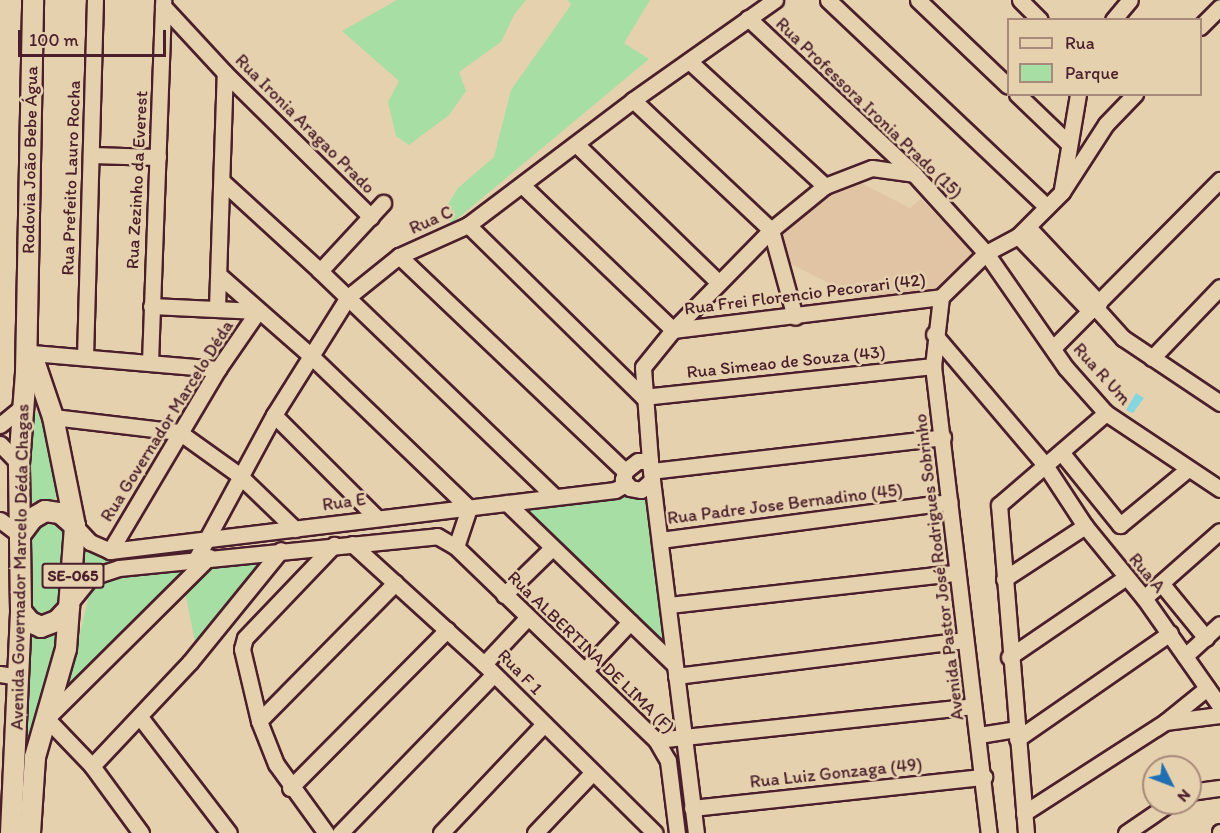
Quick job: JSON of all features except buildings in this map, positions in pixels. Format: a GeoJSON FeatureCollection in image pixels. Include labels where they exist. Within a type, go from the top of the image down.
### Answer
{"type":"FeatureCollection","features":[{"type":"Feature","properties":{"kind":"main road","name":"Rodovia João Bebe Água"},"geometry":{"type":"LineString","coordinates":[[27,320],[33,0]]}},
{"type":"Feature","properties":{"kind":"main road","name":"Avenida Governador Marcelo Déda Chagas"},"geometry":{"type":"LineString","coordinates":[[27,320],[32,353],[53,417],[75,526],[64,660],[35,757],[30,833]]}},
{"type":"Feature","properties":{"kind":"main road","name":"Avenida Governador Marcelo Déda Chagas"},"geometry":{"type":"LineString","coordinates":[[11,833],[7,773],[10,676],[21,611],[19,464],[27,320]]}},
{"type":"Feature","properties":{"kind":"main road"},"geometry":{"type":"LineString","coordinates":[[22,407],[34,399],[60,450]]}},
{"type":"Feature","properties":{"kind":"main road"},"geometry":{"type":"LineString","coordinates":[[20,535],[33,518],[45,512],[60,513],[75,526]]}},
{"type":"Feature","properties":{"kind":"main road"},"geometry":{"type":"LineString","coordinates":[[21,611],[30,622],[41,627],[57,621],[69,606]]}},
{"type":"Feature","properties":{"kind":"street","name":"Rua Prefeito Lauro Rocha"},"geometry":{"type":"LineString","coordinates":[[85,357],[95,0]]}},
{"type":"Feature","properties":{"kind":"street","name":"Rua C"},"geometry":{"type":"LineString","coordinates":[[202,558],[204,538],[239,475],[310,355],[348,297],[399,256],[468,225],[633,100],[775,0]]}},
{"type":"Feature","properties":{"kind":"street"},"geometry":{"type":"LineString","coordinates":[[828,0],[1047,207]]}},
{"type":"Feature","properties":{"kind":"street"},"geometry":{"type":"LineString","coordinates":[[918,0],[1007,85]]}},
{"type":"Feature","properties":{"kind":"street"},"geometry":{"type":"LineString","coordinates":[[1020,0],[1038,18]]}},
{"type":"Feature","properties":{"kind":"street"},"geometry":{"type":"LineString","coordinates":[[1114,18],[1125,1]]}},
{"type":"Feature","properties":{"kind":"street","name":"Rua Ironia Aragao Prado"},"geometry":{"type":"LineString","coordinates":[[163,3],[225,73],[371,217]]}},
{"type":"Feature","properties":{"kind":"street","name":"Rua Zezinho da Everest"},"geometry":{"type":"LineString","coordinates":[[150,362],[163,3]]}},
{"type":"Feature","properties":{"kind":"street"},"geometry":{"type":"LineString","coordinates":[[1202,25],[1220,7]]}},
{"type":"Feature","properties":{"kind":"street","name":"Rua Professora Ironia Prado (15)"},"geometry":{"type":"LineString","coordinates":[[748,18],[914,174],[986,253]]}},
{"type":"Feature","properties":{"kind":"street"},"geometry":{"type":"LineString","coordinates":[[689,61],[825,186]]}},
{"type":"Feature","properties":{"kind":"street"},"geometry":{"type":"LineString","coordinates":[[217,308],[224,183],[225,73]]}},
{"type":"Feature","properties":{"kind":"street"},"geometry":{"type":"LineString","coordinates":[[1019,96],[1067,142]]}},
{"type":"Feature","properties":{"kind":"street"},"geometry":{"type":"LineString","coordinates":[[1062,192],[1067,142],[1078,96]]}},
{"type":"Feature","properties":{"kind":"street"},"geometry":{"type":"LineString","coordinates":[[941,297],[986,253],[1023,231],[1062,192],[1106,124],[1133,96]]}},
{"type":"Feature","properties":{"kind":"street"},"geometry":{"type":"LineString","coordinates":[[633,100],[771,230],[795,317]]}},
{"type":"Feature","properties":{"kind":"street"},"geometry":{"type":"LineString","coordinates":[[576,144],[719,283]]}},
{"type":"Feature","properties":{"kind":"street"},"geometry":{"type":"LineString","coordinates":[[91,155],[158,157]]}},
{"type":"Feature","properties":{"kind":"street"},"geometry":{"type":"LineString","coordinates":[[696,833],[651,471],[643,397],[643,365],[771,230],[825,186],[872,168],[914,174]]}},
{"type":"Feature","properties":{"kind":"street"},"geometry":{"type":"LineString","coordinates":[[1053,348],[1220,180]]}},
{"type":"Feature","properties":{"kind":"street"},"geometry":{"type":"LineString","coordinates":[[224,183],[348,297],[554,495]]}},
{"type":"Feature","properties":{"kind":"street"},"geometry":{"type":"LineString","coordinates":[[522,185],[674,330]]}},
{"type":"Feature","properties":{"kind":"street"},"geometry":{"type":"LineString","coordinates":[[320,271],[383,202]]}},
{"type":"Feature","properties":{"kind":"street"},"geometry":{"type":"LineString","coordinates":[[468,225],[643,397]]}},
{"type":"Feature","properties":{"kind":"street"},"geometry":{"type":"LineString","coordinates":[[1023,231],[1123,338],[1219,400]]}},
{"type":"Feature","properties":{"kind":"street","name":"Rua R Um"},"geometry":{"type":"LineString","coordinates":[[986,253],[1053,348],[1106,413],[1220,489]]}},
{"type":"Feature","properties":{"kind":"street"},"geometry":{"type":"LineString","coordinates":[[399,256],[641,490],[651,471]]}},
{"type":"Feature","properties":{"kind":"street"},"geometry":{"type":"LineString","coordinates":[[69,606],[96,573],[202,558],[429,535],[456,547],[469,508],[310,355],[220,276]]}},
{"type":"Feature","properties":{"kind":"street"},"geometry":{"type":"LineString","coordinates":[[1152,358],[1220,287]]}},
{"type":"Feature","properties":{"kind":"street","name":"Rua Frei Florencio Pecorari (42)"},"geometry":{"type":"LineString","coordinates":[[674,330],[795,317],[941,297]]}},
{"type":"Feature","properties":{"kind":"street","name":"Avenida Pastor José Rodrigues Sobrinho"},"geometry":{"type":"LineString","coordinates":[[941,297],[934,334],[933,366],[944,437],[956,573],[973,706],[987,734],[984,777],[989,833]]}},
{"type":"Feature","properties":{"kind":"street"},"geometry":{"type":"LineString","coordinates":[[151,306],[258,311]]}},
{"type":"Feature","properties":{"kind":"street","name":"Rua Governador Marcelo Déda"},"geometry":{"type":"LineString","coordinates":[[110,551],[179,432],[258,311]]}},
{"type":"Feature","properties":{"kind":"street","name":"Rua A"},"geometry":{"type":"LineString","coordinates":[[934,334],[1045,465],[1085,526],[1125,578],[1144,598],[1220,706]]}},
{"type":"Feature","properties":{"kind":"street"},"geometry":{"type":"LineString","coordinates":[[32,353],[218,369]]}},
{"type":"Feature","properties":{"kind":"street","name":"Rua Simeao de Souza (43)"},"geometry":{"type":"LineString","coordinates":[[643,397],[933,366]]}},
{"type":"Feature","properties":{"kind":"street"},"geometry":{"type":"LineString","coordinates":[[0,425],[22,407]]}},
{"type":"Feature","properties":{"kind":"street"},"geometry":{"type":"LineString","coordinates":[[1026,833],[1009,657],[1000,502],[1106,413]]}},
{"type":"Feature","properties":{"kind":"street"},"geometry":{"type":"LineString","coordinates":[[274,415],[376,517]]}},
{"type":"Feature","properties":{"kind":"street"},"geometry":{"type":"LineString","coordinates":[[53,417],[179,432],[239,475],[295,529]]}},
{"type":"Feature","properties":{"kind":"street"},"geometry":{"type":"LineString","coordinates":[[625,477],[638,462],[651,471],[944,437]]}},
{"type":"Feature","properties":{"kind":"street"},"geometry":{"type":"LineString","coordinates":[[0,444],[19,464]]}},
{"type":"Feature","properties":{"kind":"street"},"geometry":{"type":"LineString","coordinates":[[1061,452],[1121,525],[1188,469]]}},
{"type":"Feature","properties":{"kind":"street","name":"Rua E"},"geometry":{"type":"LineString","coordinates":[[110,551],[376,517],[469,508],[554,495],[615,490],[625,477]]}},
{"type":"Feature","properties":{"kind":"street","name":"Rua Padre Jose Bernadino (45)"},"geometry":{"type":"LineString","coordinates":[[660,540],[950,502]]}},
{"type":"Feature","properties":{"kind":"street"},"geometry":{"type":"LineString","coordinates":[[507,503],[630,622],[675,670]]}},
{"type":"Feature","properties":{"kind":"street"},"geometry":{"type":"LineString","coordinates":[[0,520],[20,535]]}},
{"type":"Feature","properties":{"kind":"street"},"geometry":{"type":"LineString","coordinates":[[75,526],[90,542],[110,551]]}},
{"type":"Feature","properties":{"kind":"street"},"geometry":{"type":"LineString","coordinates":[[1004,579],[1085,526]]}},
{"type":"Feature","properties":{"kind":"street"},"geometry":{"type":"LineString","coordinates":[[1144,598],[1220,531]]}},
{"type":"Feature","properties":{"kind":"street","name":"Rua F 1"},"geometry":{"type":"LineString","coordinates":[[352,544],[489,670],[593,772],[646,830]]}},
{"type":"Feature","properties":{"kind":"street"},"geometry":{"type":"LineString","coordinates":[[326,833],[290,788],[259,721],[243,664],[245,638],[334,545]]}},
{"type":"Feature","properties":{"kind":"street","name":"Rua ALBERTINA DE LIMA (F)"},"geometry":{"type":"LineString","coordinates":[[456,547],[656,740],[668,761],[677,833]]}},
{"type":"Feature","properties":{"kind":"street"},"geometry":{"type":"LineString","coordinates":[[504,595],[552,548]]}},
{"type":"Feature","properties":{"kind":"street"},"geometry":{"type":"LineString","coordinates":[[92,766],[140,717],[281,550]]}},
{"type":"Feature","properties":{"kind":"street"},"geometry":{"type":"LineString","coordinates":[[141,833],[92,766],[48,718],[202,558]]}},
{"type":"Feature","properties":{"kind":"street"},"geometry":{"type":"LineString","coordinates":[[669,605],[956,573]]}},
{"type":"Feature","properties":{"kind":"street"},"geometry":{"type":"LineString","coordinates":[[1009,657],[1125,578]]}},
{"type":"Feature","properties":{"kind":"street"},"geometry":{"type":"LineString","coordinates":[[259,721],[395,583]]}},
{"type":"Feature","properties":{"kind":"street"},"geometry":{"type":"LineString","coordinates":[[1161,583],[1206,638]]}},
{"type":"Feature","properties":{"kind":"street"},"geometry":{"type":"LineString","coordinates":[[340,833],[489,670],[528,617]]}},
{"type":"Feature","properties":{"kind":"street"},"geometry":{"type":"LineString","coordinates":[[585,670],[630,622]]}},
{"type":"Feature","properties":{"kind":"street"},"geometry":{"type":"LineString","coordinates":[[1185,656],[1220,624]]}},
{"type":"Feature","properties":{"kind":"street"},"geometry":{"type":"LineString","coordinates":[[290,788],[447,630]]}},
{"type":"Feature","properties":{"kind":"street"},"geometry":{"type":"LineString","coordinates":[[987,734],[1016,734],[1170,633]]}},
{"type":"Feature","properties":{"kind":"street"},"geometry":{"type":"LineString","coordinates":[[675,670],[965,640]]}},
{"type":"Feature","properties":{"kind":"street"},"geometry":{"type":"LineString","coordinates":[[1024,813],[1165,722],[1207,687]]}},
{"type":"Feature","properties":{"kind":"street"},"geometry":{"type":"LineString","coordinates":[[656,740],[973,706]]}},
{"type":"Feature","properties":{"kind":"street"},"geometry":{"type":"LineString","coordinates":[[1165,722],[1220,715]]}},
{"type":"Feature","properties":{"kind":"street"},"geometry":{"type":"LineString","coordinates":[[140,717],[229,833]]}},
{"type":"Feature","properties":{"kind":"street"},"geometry":{"type":"LineString","coordinates":[[441,833],[544,724]]}},
{"type":"Feature","properties":{"kind":"street"},"geometry":{"type":"LineString","coordinates":[[536,833],[593,772]]}},
{"type":"Feature","properties":{"kind":"street","name":"Rua Luiz Gonzaga (49)"},"geometry":{"type":"LineString","coordinates":[[692,808],[984,777]]}},
{"type":"Feature","properties":{"kind":"street"},"geometry":{"type":"LineString","coordinates":[[1202,790],[1220,788]]}},
{"type":"Feature","properties":{"kind":"street"},"geometry":{"type":"LineString","coordinates":[[1126,833],[1152,815]]}},
{"type":"Feature","properties":{"kind":"street"},"geometry":{"type":"LineString","coordinates":[[1150,833],[1154,815]]}},
{"type":"Feature","properties":{"kind":"shaded area"},"geometry":{"type":"Polygon","coordinates":[[[853,179],[910,208],[921,199],[975,254],[940,292],[862,300],[787,262],[780,239],[790,221],[825,188],[853,179]]]}},
{"type":"Feature","properties":{"kind":"green space"},"geometry":{"type":"Polygon","coordinates":[[[397,0],[526,0],[514,15],[501,42],[459,72],[466,91],[449,115],[409,145],[396,136],[388,102],[399,81],[342,31],[397,0]]]}},
{"type":"Feature","properties":{"kind":"green space"},"geometry":{"type":"Polygon","coordinates":[[[568,0],[650,0],[624,43],[649,59],[451,224],[448,204],[458,188],[494,157],[511,90],[571,5],[568,0]]]}},
{"type":"Feature","properties":{"kind":"green space"},"geometry":{"type":"Polygon","coordinates":[[[30,409],[38,414],[52,449],[57,475],[55,506],[38,501],[24,504],[30,409]]]}},
{"type":"Feature","properties":{"kind":"green space"},"geometry":{"type":"Polygon","coordinates":[[[634,491],[651,496],[663,645],[528,513],[530,508],[634,491]]]}},
{"type":"Feature","properties":{"kind":"green space"},"geometry":{"type":"Polygon","coordinates":[[[44,521],[63,530],[62,608],[59,614],[31,619],[32,539],[34,529],[44,521]]]}},
{"type":"Feature","properties":{"kind":"green space"},"geometry":{"type":"Polygon","coordinates":[[[85,541],[188,544],[185,556],[100,568],[78,590],[85,541]]]}},
{"type":"Feature","properties":{"kind":"green space"},"geometry":{"type":"Polygon","coordinates":[[[269,557],[196,647],[184,587],[206,565],[269,557]]]}},
{"type":"Feature","properties":{"kind":"green space"},"geometry":{"type":"Polygon","coordinates":[[[190,569],[65,697],[91,587],[105,580],[190,569]]]}},
{"type":"Feature","properties":{"kind":"green space"},"geometry":{"type":"Polygon","coordinates":[[[63,622],[33,740],[20,743],[26,626],[63,622]]]}},
{"type":"Feature","properties":{"kind":"water"},"geometry":{"type":"Polygon","coordinates":[[[1136,393],[1144,398],[1133,413],[1126,410],[1136,393]]]}}]}
